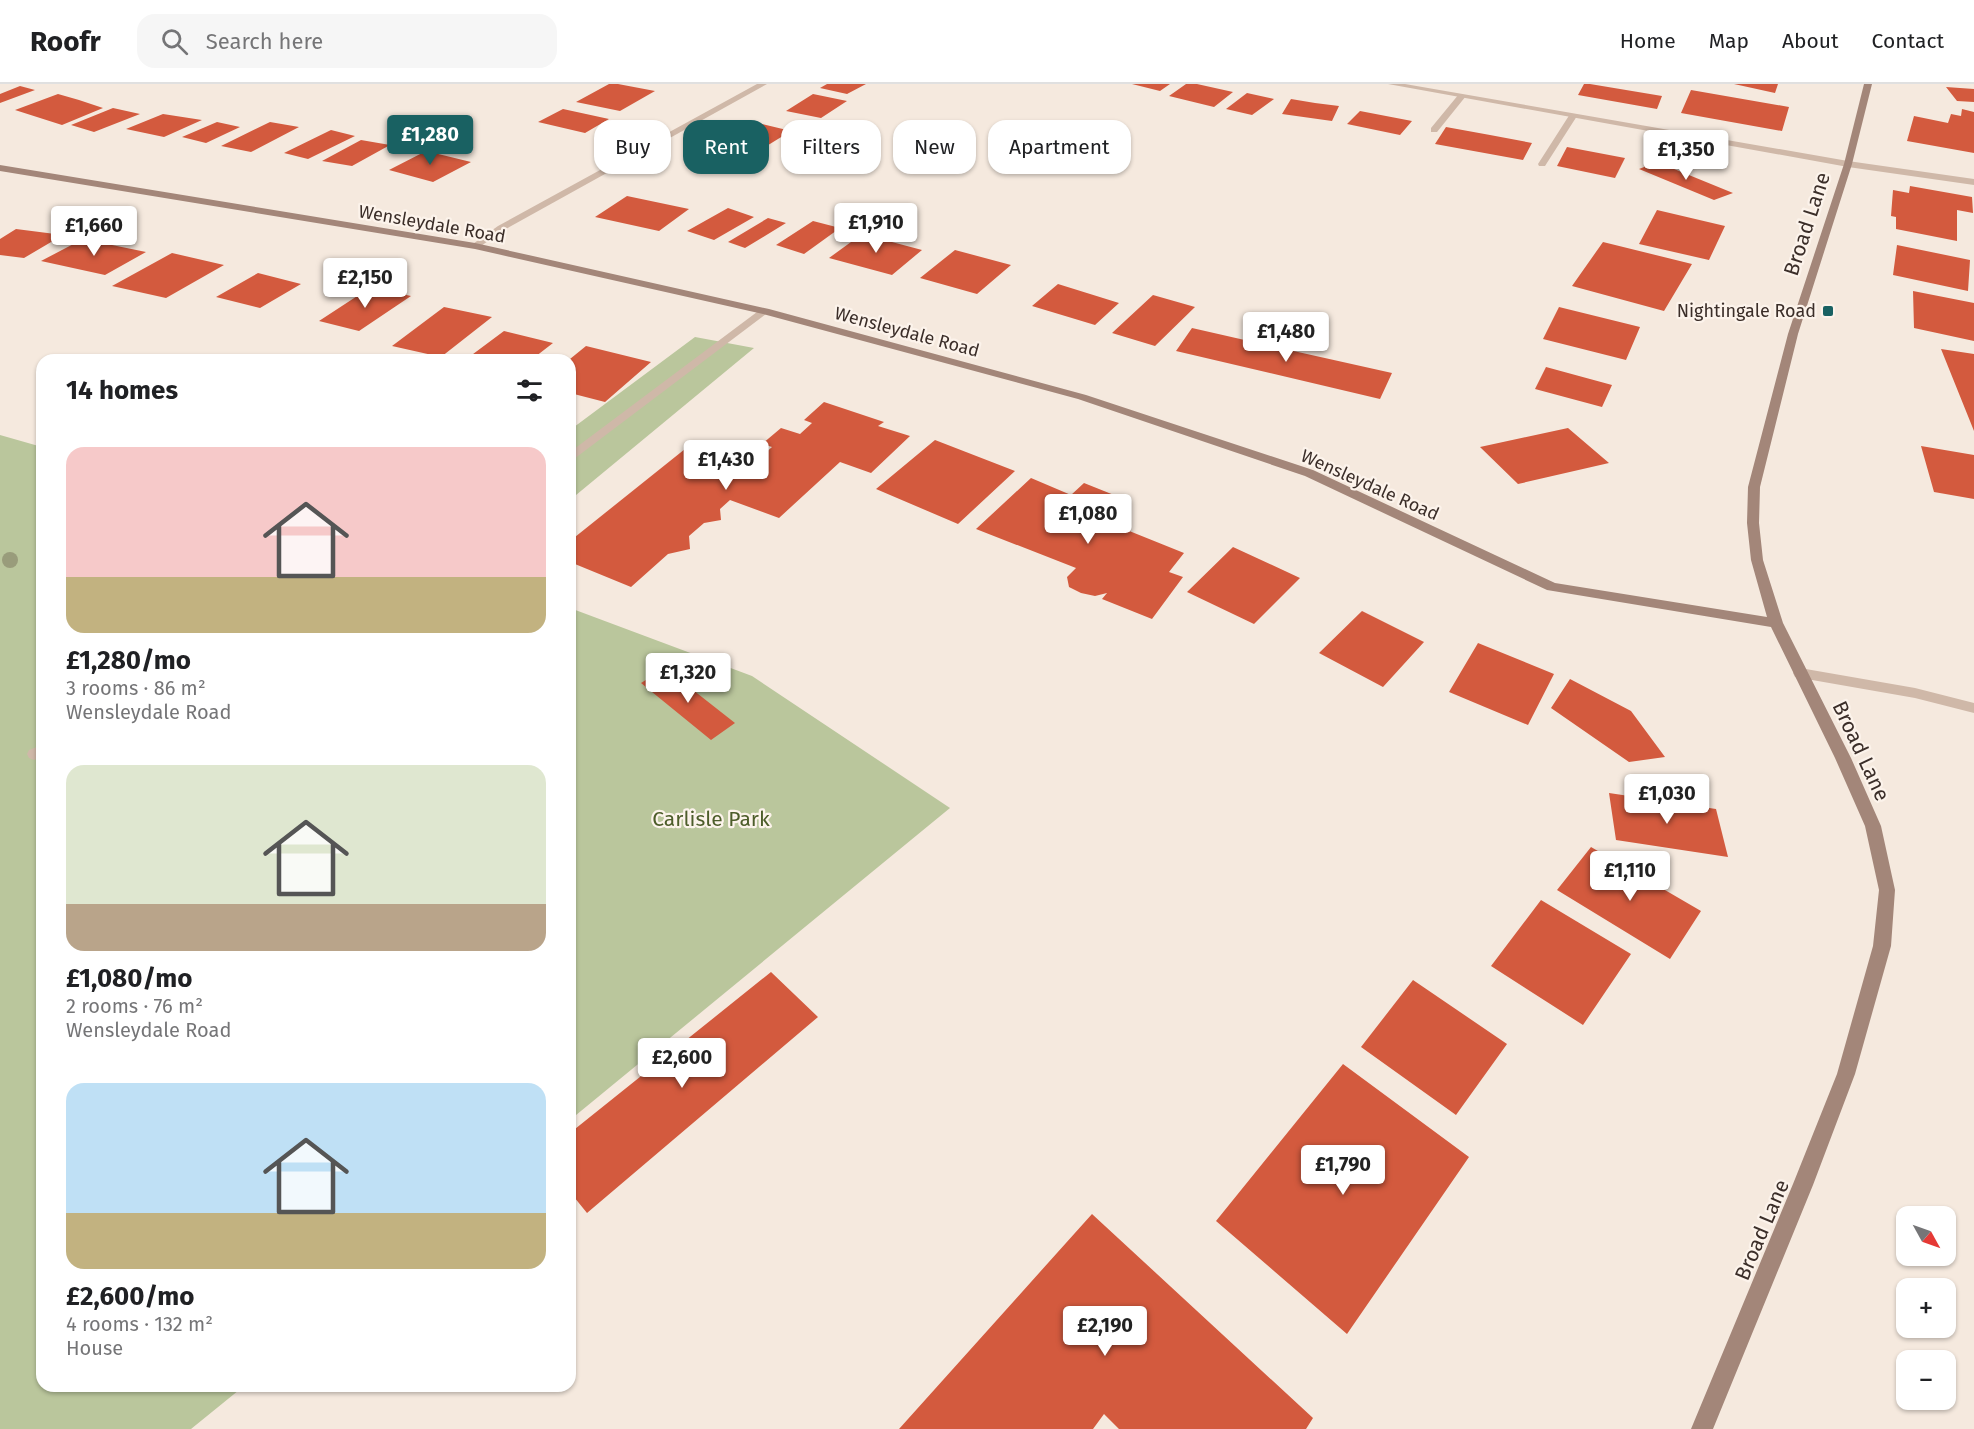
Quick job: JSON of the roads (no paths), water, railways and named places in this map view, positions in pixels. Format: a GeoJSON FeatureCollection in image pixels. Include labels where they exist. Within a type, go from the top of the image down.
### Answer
{"type":"FeatureCollection","features":[{"type":"Feature","properties":{"kind":"street"},"geometry":{"type":"LineString","coordinates":[[475,246],[501,228],[763,84]]}},
{"type":"Feature","properties":{"kind":"street"},"geometry":{"type":"LineString","coordinates":[[1392,84],[1848,164],[1974,183]]}},
{"type":"Feature","properties":{"kind":"street","name":"Broad Lane"},"geometry":{"type":"LineString","coordinates":[[1702,1429],[1803,1185],[1846,1074],[1882,946],[1887,890],[1873,826],[1843,758],[1776,623],[1757,560],[1753,523],[1754,487],[1793,334],[1848,164],[1868,84]]}},
{"type":"Feature","properties":{"kind":"street"},"geometry":{"type":"LineString","coordinates":[[1434,130],[1462,96]]}},
{"type":"Feature","properties":{"kind":"street"},"geometry":{"type":"LineString","coordinates":[[1542,164],[1573,116]]}},
{"type":"Feature","properties":{"kind":"street","name":"Wensleydale Road"},"geometry":{"type":"LineString","coordinates":[[0,168],[475,246],[765,311],[1082,397],[1309,473],[1552,586],[1776,623]]}},
{"type":"Feature","properties":{"kind":"street"},"geometry":{"type":"LineString","coordinates":[[576,453],[765,311]]}},
{"type":"Feature","properties":{"kind":"street"},"geometry":{"type":"LineString","coordinates":[[1800,673],[1916,693],[1974,708]]}},
{"type":"Feature","properties":{"kind":"place","name":"Nightingale Road"},"geometry":{"type":"Point","coordinates":[1828,311]}},
{"type":"Feature","properties":{"kind":"park label","name":"Carlisle Park"},"geometry":{"type":"Point","coordinates":[711,819]}}]}
